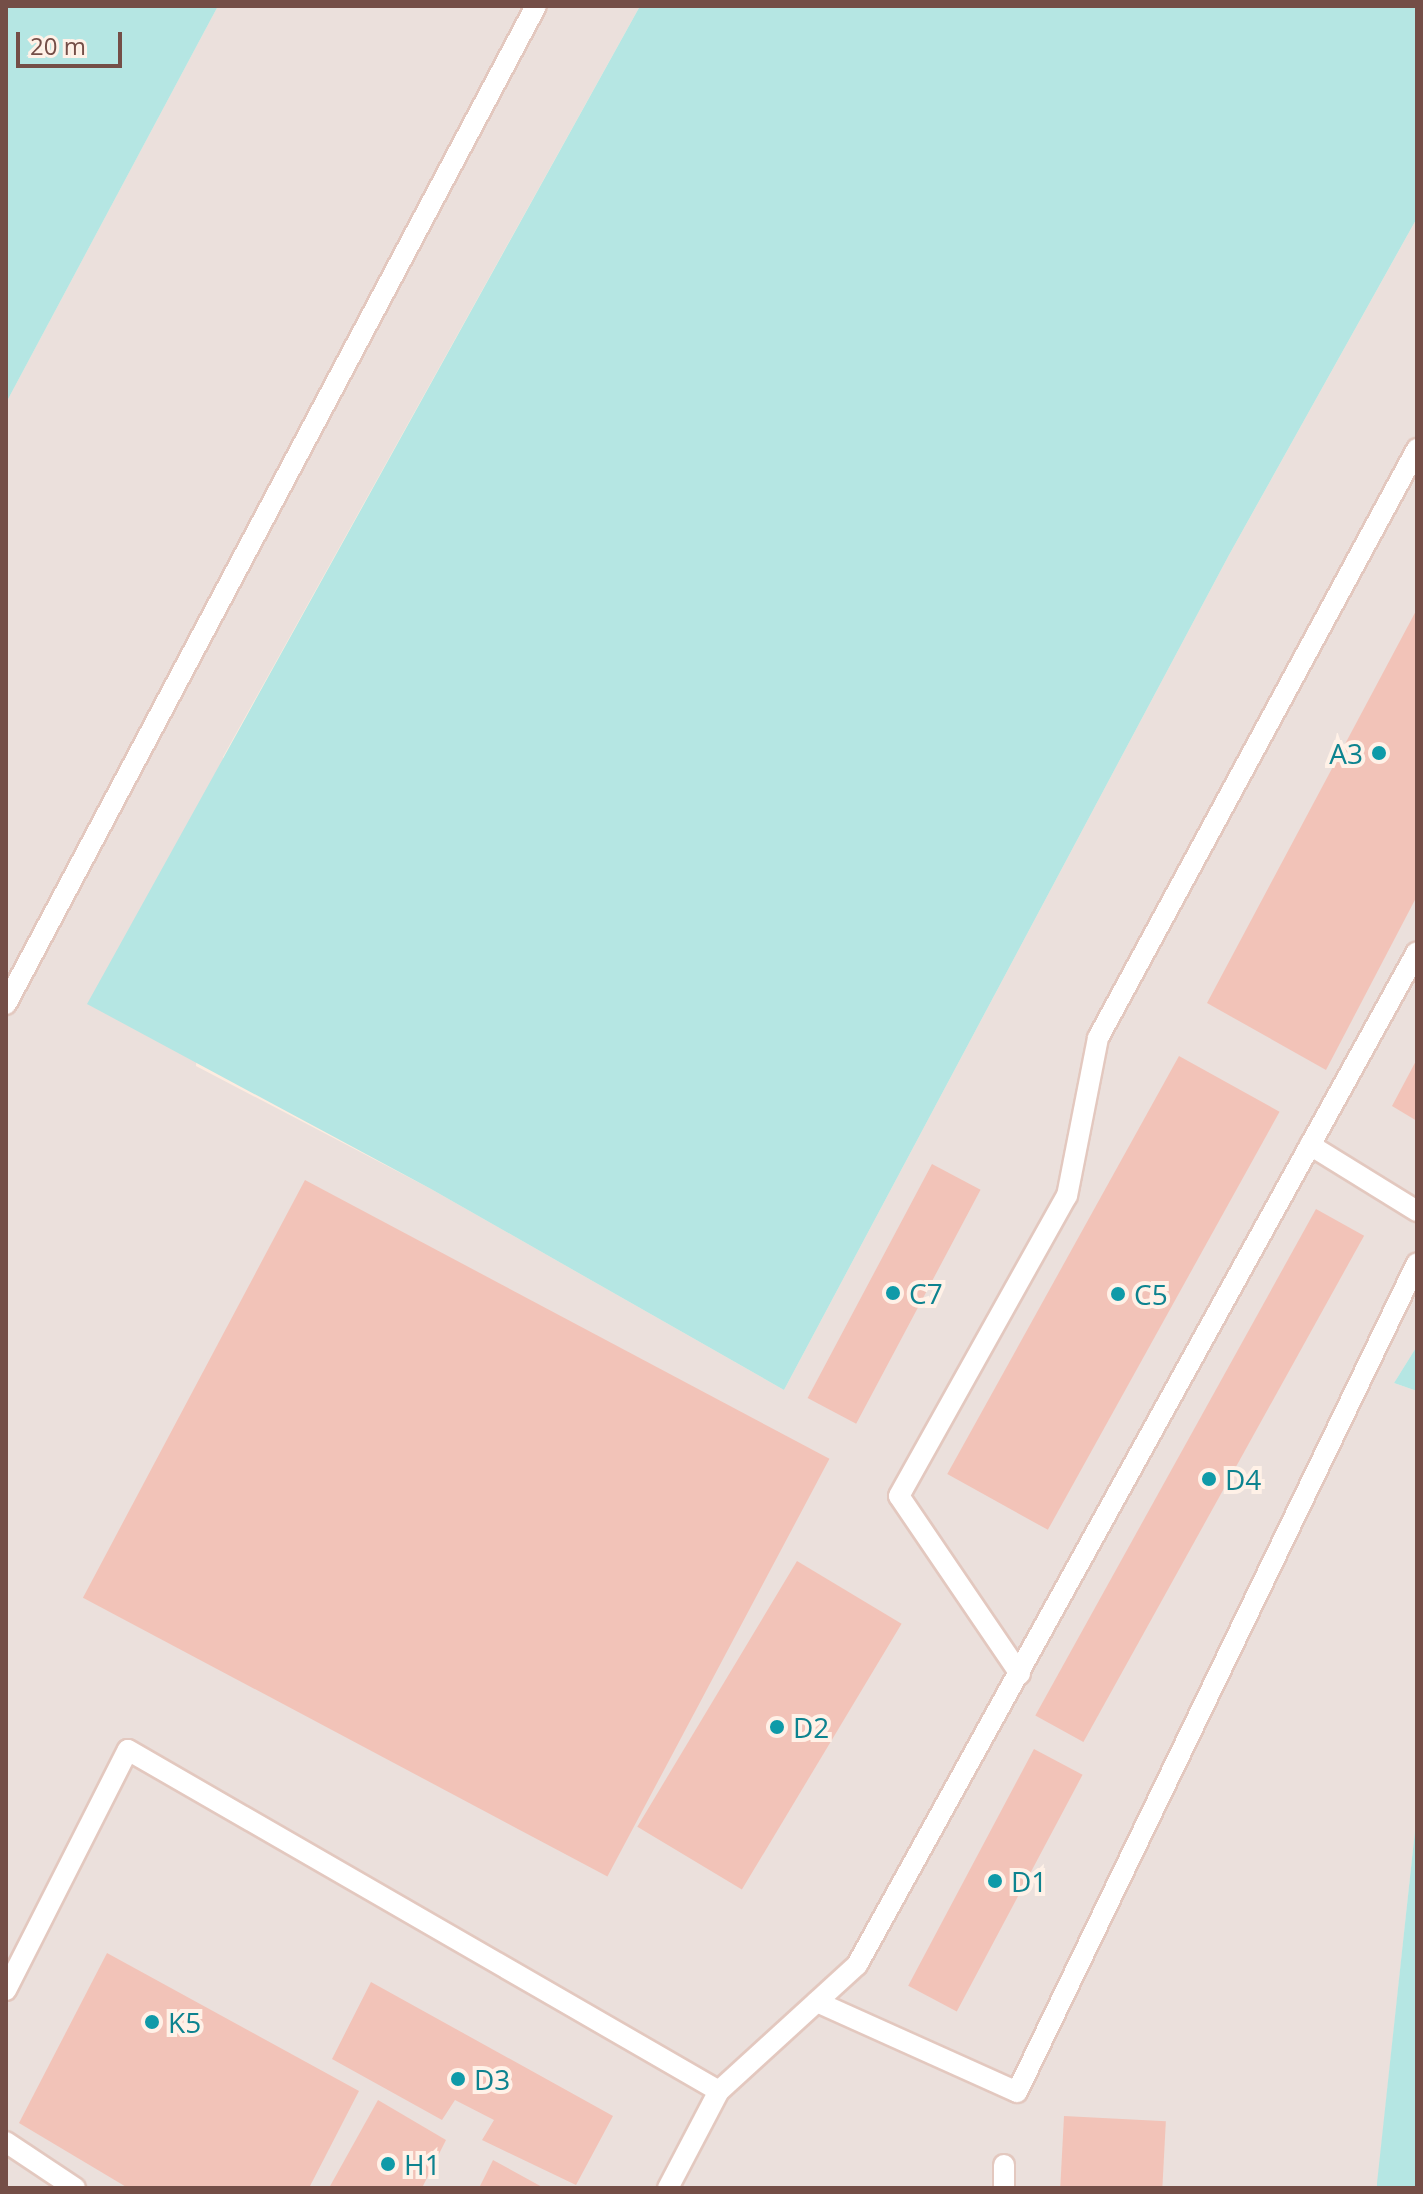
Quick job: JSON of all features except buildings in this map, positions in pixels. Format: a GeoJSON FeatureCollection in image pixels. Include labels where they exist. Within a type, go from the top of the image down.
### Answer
{"type":"FeatureCollection","features":[{"type":"Feature","properties":{"kind":"lane"},"geometry":{"type":"LineString","coordinates":[[6,1004],[536,6]]}},
{"type":"Feature","properties":{"kind":"lane"},"geometry":{"type":"LineString","coordinates":[[1020,1674],[899,1496],[1067,1196],[1098,1038],[1417,449]]}},
{"type":"Feature","properties":{"kind":"lane"},"geometry":{"type":"LineString","coordinates":[[668,2188],[719,2091],[857,1965],[1417,952]]}},
{"type":"Feature","properties":{"kind":"lane"},"geometry":{"type":"LineString","coordinates":[[1310,1145],[1417,1211]]}},
{"type":"Feature","properties":{"kind":"lane"},"geometry":{"type":"LineString","coordinates":[[817,2002],[1017,2092],[1417,1263]]}},
{"type":"Feature","properties":{"kind":"lane"},"geometry":{"type":"LineString","coordinates":[[6,1990],[128,1750],[719,2091]]}},
{"type":"Feature","properties":{"kind":"lane"},"geometry":{"type":"LineString","coordinates":[[6,2142],[75,2188]]}},
{"type":"Feature","properties":{"kind":"lane"},"geometry":{"type":"LineString","coordinates":[[1004,2165],[1004,2188]]}},
{"type":"Feature","properties":{"kind":"shaded area"},"geometry":{"type":"Polygon","coordinates":[[[218,6],[640,6],[223,757],[196,1066],[431,1189],[784,1390],[1229,555],[1417,218],[1417,1346],[1394,1383],[1417,1391],[1417,1812],[1377,2188],[6,2188],[6,403],[218,6]]]}},
{"type":"Feature","properties":{"kind":"water"},"geometry":{"type":"Polygon","coordinates":[[[6,6],[218,6],[6,403],[6,6]]]}},
{"type":"Feature","properties":{"kind":"water"},"geometry":{"type":"Polygon","coordinates":[[[640,6],[1417,6],[1417,218],[1229,555],[784,1390],[431,1189],[87,1004],[640,6]]]}},
{"type":"Feature","properties":{"kind":"water"},"geometry":{"type":"Polygon","coordinates":[[[1417,1346],[1417,1391],[1394,1383],[1417,1346]]]}},
{"type":"Feature","properties":{"kind":"water"},"geometry":{"type":"Polygon","coordinates":[[[1417,1812],[1417,2188],[1377,2188],[1377,2183],[1417,1812]]]}},
{"type":"Feature","properties":{"kind":"place","name":"A3"},"geometry":{"type":"Point","coordinates":[1379,753]}},
{"type":"Feature","properties":{"kind":"place","name":"C7"},"geometry":{"type":"Point","coordinates":[893,1293]}},
{"type":"Feature","properties":{"kind":"place","name":"C5"},"geometry":{"type":"Point","coordinates":[1118,1294]}},
{"type":"Feature","properties":{"kind":"place","name":"D4"},"geometry":{"type":"Point","coordinates":[1209,1479]}},
{"type":"Feature","properties":{"kind":"place","name":"D2"},"geometry":{"type":"Point","coordinates":[777,1727]}},
{"type":"Feature","properties":{"kind":"place","name":"D1"},"geometry":{"type":"Point","coordinates":[995,1881]}},
{"type":"Feature","properties":{"kind":"place","name":"K5"},"geometry":{"type":"Point","coordinates":[152,2022]}},
{"type":"Feature","properties":{"kind":"place","name":"D3"},"geometry":{"type":"Point","coordinates":[458,2079]}},
{"type":"Feature","properties":{"kind":"place","name":"H1"},"geometry":{"type":"Point","coordinates":[388,2164]}}]}
